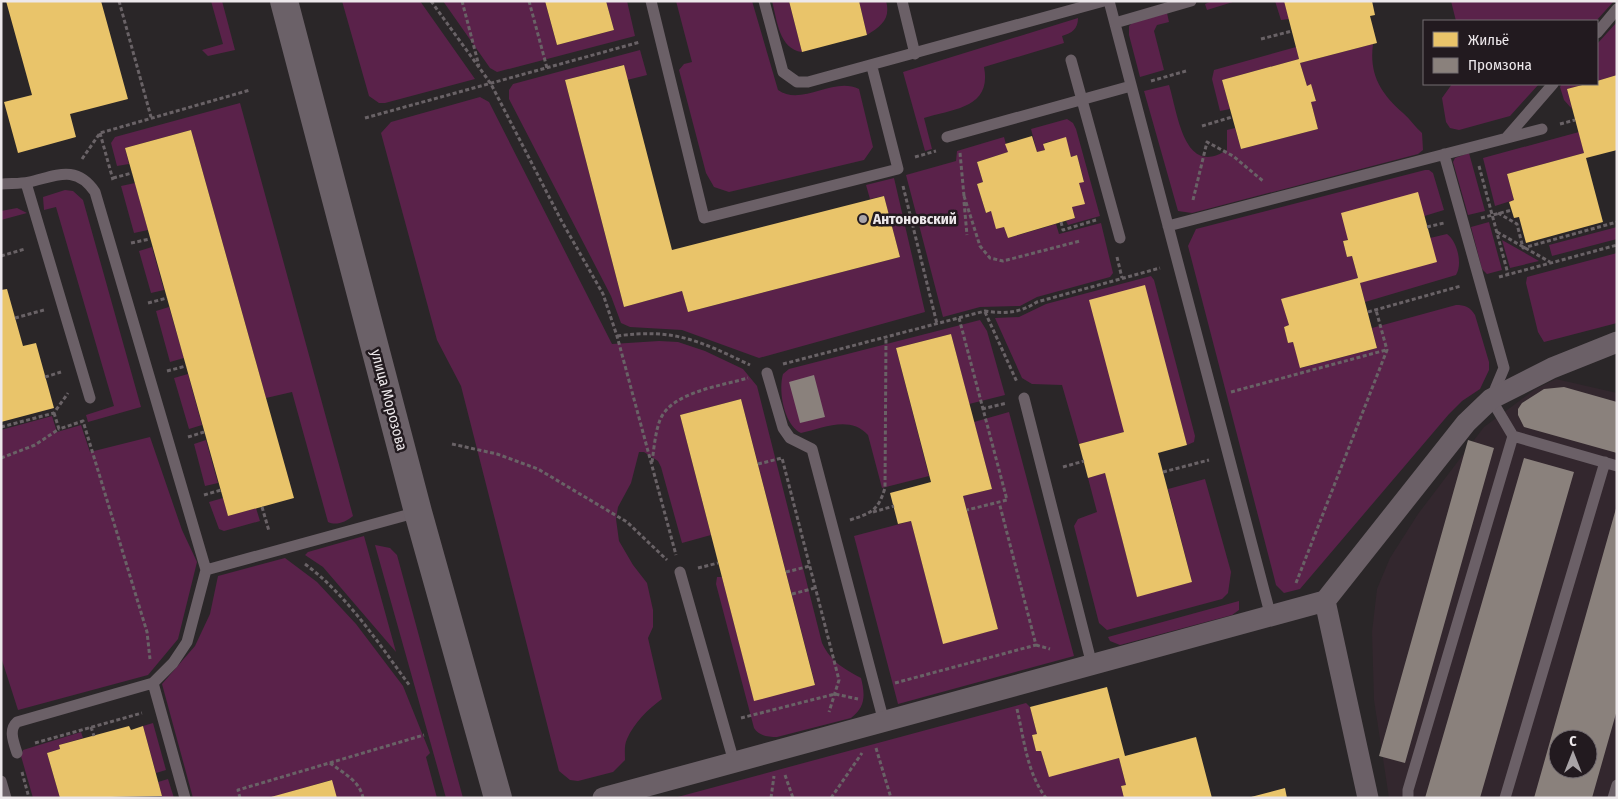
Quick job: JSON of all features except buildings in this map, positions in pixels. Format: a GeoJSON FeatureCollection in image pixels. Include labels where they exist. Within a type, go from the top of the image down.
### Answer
{"type":"FeatureCollection","features":[{"type":"Feature","properties":{"kind":"main road","name":"улица Морозова"},"geometry":{"type":"LineString","coordinates":[[284,1],[418,512],[498,798]]}},
{"type":"Feature","properties":{"kind":"street"},"geometry":{"type":"LineString","coordinates":[[603,798],[821,738],[878,729],[1012,687],[1325,601],[1466,423],[1491,399],[1552,368],[1617,342]]}},
{"type":"Feature","properties":{"kind":"street"},"geometry":{"type":"LineString","coordinates":[[1325,601],[1368,798]]}},
{"type":"Feature","properties":{"kind":"lane"},"geometry":{"type":"LineString","coordinates":[[650,1],[704,218],[898,169],[872,66]]}},
{"type":"Feature","properties":{"kind":"lane"},"geometry":{"type":"LineString","coordinates":[[764,1],[783,72],[787,77],[797,82],[808,82],[872,66],[1104,1]]}},
{"type":"Feature","properties":{"kind":"lane"},"geometry":{"type":"LineString","coordinates":[[902,1],[915,54]]}},
{"type":"Feature","properties":{"kind":"lane"},"geometry":{"type":"LineString","coordinates":[[1109,1],[1228,455],[1277,615]]}},
{"type":"Feature","properties":{"kind":"lane"},"geometry":{"type":"LineString","coordinates":[[1115,23],[1191,1]]}},
{"type":"Feature","properties":{"kind":"lane"},"geometry":{"type":"LineString","coordinates":[[1598,32],[1617,9]]}},
{"type":"Feature","properties":{"kind":"lane"},"geometry":{"type":"LineString","coordinates":[[1071,60],[1120,238]]}},
{"type":"Feature","properties":{"kind":"lane"},"geometry":{"type":"LineString","coordinates":[[1506,138],[1552,85]]}},
{"type":"Feature","properties":{"kind":"lane"},"geometry":{"type":"LineString","coordinates":[[946,136],[1131,86]]}},
{"type":"Feature","properties":{"kind":"lane"},"geometry":{"type":"LineString","coordinates":[[1168,226],[1542,129]]}},
{"type":"Feature","properties":{"kind":"lane"},"geometry":{"type":"LineString","coordinates":[[1444,154],[1458,222],[1479,281],[1504,368],[1491,399],[1513,436],[1617,466]]}},
{"type":"Feature","properties":{"kind":"lane"},"geometry":{"type":"LineString","coordinates":[[1,184],[26,183],[58,174],[72,174],[87,181],[95,192],[206,570],[187,642],[173,663],[153,683],[17,722],[12,726],[11,731],[16,751]]}},
{"type":"Feature","properties":{"kind":"lane"},"geometry":{"type":"LineString","coordinates":[[26,183],[90,398]]}},
{"type":"Feature","properties":{"kind":"lane"},"geometry":{"type":"LineString","coordinates":[[767,373],[783,428],[790,438],[812,449],[875,688],[878,729]]}},
{"type":"Feature","properties":{"kind":"lane"},"geometry":{"type":"LineString","coordinates":[[1024,398],[1092,665]]}},
{"type":"Feature","properties":{"kind":"lane"},"geometry":{"type":"LineString","coordinates":[[1408,798],[1411,781],[1513,436]]}},
{"type":"Feature","properties":{"kind":"lane"},"geometry":{"type":"LineString","coordinates":[[1506,798],[1605,462]]}},
{"type":"Feature","properties":{"kind":"lane"},"geometry":{"type":"LineString","coordinates":[[206,570],[418,512]]}},
{"type":"Feature","properties":{"kind":"lane"},"geometry":{"type":"LineString","coordinates":[[680,572],[734,762]]}},
{"type":"Feature","properties":{"kind":"lane"},"geometry":{"type":"LineString","coordinates":[[153,683],[185,798]]}},
{"type":"Feature","properties":{"kind":"lane"},"geometry":{"type":"LineString","coordinates":[[1,781],[6,798]]}},
{"type":"Feature","properties":{"kind":"lane"},"geometry":{"type":"LineString","coordinates":[[1613,798],[1617,785]]}},
{"type":"Feature","properties":{"kind":"path"},"geometry":{"type":"LineString","coordinates":[[119,1],[151,117]]}},
{"type":"Feature","properties":{"kind":"path"},"geometry":{"type":"LineString","coordinates":[[431,1],[491,84],[561,220],[603,294],[617,336],[680,572]]}},
{"type":"Feature","properties":{"kind":"path"},"geometry":{"type":"LineString","coordinates":[[462,1],[480,68]]}},
{"type":"Feature","properties":{"kind":"path"},"geometry":{"type":"LineString","coordinates":[[529,1],[547,68]]}},
{"type":"Feature","properties":{"kind":"path"},"geometry":{"type":"LineString","coordinates":[[1262,40],[1292,31]]}},
{"type":"Feature","properties":{"kind":"path"},"geometry":{"type":"LineString","coordinates":[[365,118],[660,37]]}},
{"type":"Feature","properties":{"kind":"path"},"geometry":{"type":"LineString","coordinates":[[1159,79],[1186,71]]}},
{"type":"Feature","properties":{"kind":"path"},"geometry":{"type":"LineString","coordinates":[[72,174],[100,133],[250,90]]}},
{"type":"Feature","properties":{"kind":"path"},"geometry":{"type":"LineString","coordinates":[[1202,126],[1232,117]]}},
{"type":"Feature","properties":{"kind":"path"},"geometry":{"type":"LineString","coordinates":[[1188,220],[1207,142],[1239,160],[1281,196]]}},
{"type":"Feature","properties":{"kind":"path"},"geometry":{"type":"LineString","coordinates":[[959,144],[967,235]]}},
{"type":"Feature","properties":{"kind":"path"},"geometry":{"type":"LineString","coordinates":[[1474,146],[1508,274],[1617,245]]}},
{"type":"Feature","properties":{"kind":"path"},"geometry":{"type":"LineString","coordinates":[[112,178],[132,173]]}},
{"type":"Feature","properties":{"kind":"path"},"geometry":{"type":"LineString","coordinates":[[964,196],[980,246],[990,258],[1003,261],[1080,241]]}},
{"type":"Feature","properties":{"kind":"path"},"geometry":{"type":"LineString","coordinates":[[1427,227],[1512,210]]}},
{"type":"Feature","properties":{"kind":"path"},"geometry":{"type":"LineString","coordinates":[[1498,214],[1517,224],[1523,248]]}},
{"type":"Feature","properties":{"kind":"path"},"geometry":{"type":"LineString","coordinates":[[1061,222],[1063,230],[1105,218]]}},
{"type":"Feature","properties":{"kind":"path"},"geometry":{"type":"LineString","coordinates":[[1523,248],[1617,222]]}},
{"type":"Feature","properties":{"kind":"path"},"geometry":{"type":"LineString","coordinates":[[1496,231],[1523,248],[1551,262]]}},
{"type":"Feature","properties":{"kind":"path"},"geometry":{"type":"LineString","coordinates":[[131,243],[150,239]]}},
{"type":"Feature","properties":{"kind":"path"},"geometry":{"type":"LineString","coordinates":[[1,256],[28,248]]}},
{"type":"Feature","properties":{"kind":"path"},"geometry":{"type":"LineString","coordinates":[[1115,251],[1122,278]]}},
{"type":"Feature","properties":{"kind":"path"},"geometry":{"type":"LineString","coordinates":[[652,466],[660,421],[669,405],[685,396],[767,373],[781,364],[959,318],[985,312],[1021,312],[1037,302],[1178,263]]}},
{"type":"Feature","properties":{"kind":"path"},"geometry":{"type":"LineString","coordinates":[[1368,312],[1479,281]]}},
{"type":"Feature","properties":{"kind":"path"},"geometry":{"type":"LineString","coordinates":[[148,304],[167,298]]}},
{"type":"Feature","properties":{"kind":"path"},"geometry":{"type":"LineString","coordinates":[[15,318],[46,310]]}},
{"type":"Feature","properties":{"kind":"path"},"geometry":{"type":"LineString","coordinates":[[1277,615],[1387,350],[1376,310]]}},
{"type":"Feature","properties":{"kind":"path"},"geometry":{"type":"LineString","coordinates":[[985,312],[1024,398]]}},
{"type":"Feature","properties":{"kind":"path"},"geometry":{"type":"LineString","coordinates":[[959,318],[1007,500],[967,510]]}},
{"type":"Feature","properties":{"kind":"path"},"geometry":{"type":"LineString","coordinates":[[617,336],[647,332],[686,336],[767,373]]}},
{"type":"Feature","properties":{"kind":"path"},"geometry":{"type":"LineString","coordinates":[[872,513],[882,500],[885,488],[886,337]]}},
{"type":"Feature","properties":{"kind":"path"},"geometry":{"type":"LineString","coordinates":[[1213,396],[1387,350]]}},
{"type":"Feature","properties":{"kind":"path"},"geometry":{"type":"LineString","coordinates":[[166,372],[186,366]]}},
{"type":"Feature","properties":{"kind":"path"},"geometry":{"type":"LineString","coordinates":[[45,377],[64,372]]}},
{"type":"Feature","properties":{"kind":"path"},"geometry":{"type":"LineString","coordinates":[[1,427],[54,413],[70,391]]}},
{"type":"Feature","properties":{"kind":"path"},"geometry":{"type":"LineString","coordinates":[[54,413],[59,429]]}},
{"type":"Feature","properties":{"kind":"path"},"geometry":{"type":"LineString","coordinates":[[1,458],[35,445],[59,429],[83,421],[147,632],[153,683]]}},
{"type":"Feature","properties":{"kind":"path"},"geometry":{"type":"LineString","coordinates":[[185,438],[204,432]]}},
{"type":"Feature","properties":{"kind":"path"},"geometry":{"type":"LineString","coordinates":[[452,444],[497,454],[538,469],[627,522],[680,572]]}},
{"type":"Feature","properties":{"kind":"path"},"geometry":{"type":"LineString","coordinates":[[1163,472],[1228,455]]}},
{"type":"Feature","properties":{"kind":"path"},"geometry":{"type":"LineString","coordinates":[[758,464],[782,458],[839,680],[821,738]]}},
{"type":"Feature","properties":{"kind":"path"},"geometry":{"type":"LineString","coordinates":[[1067,466],[1084,461]]}},
{"type":"Feature","properties":{"kind":"path"},"geometry":{"type":"LineString","coordinates":[[201,496],[221,490]]}},
{"type":"Feature","properties":{"kind":"path"},"geometry":{"type":"LineString","coordinates":[[875,688],[1036,645],[999,502]]}},
{"type":"Feature","properties":{"kind":"path"},"geometry":{"type":"LineString","coordinates":[[832,525],[894,506]]}},
{"type":"Feature","properties":{"kind":"path"},"geometry":{"type":"LineString","coordinates":[[262,507],[269,531]]}},
{"type":"Feature","properties":{"kind":"path"},"geometry":{"type":"LineString","coordinates":[[260,534],[277,529]]}},
{"type":"Feature","properties":{"kind":"path"},"geometry":{"type":"LineString","coordinates":[[285,548],[320,575],[364,624],[410,686]]}},
{"type":"Feature","properties":{"kind":"path"},"geometry":{"type":"LineString","coordinates":[[786,572],[810,566]]}},
{"type":"Feature","properties":{"kind":"path"},"geometry":{"type":"LineString","coordinates":[[792,594],[815,588]]}},
{"type":"Feature","properties":{"kind":"path"},"geometry":{"type":"LineString","coordinates":[[1012,687],[1032,772],[1037,786],[1046,798]]}},
{"type":"Feature","properties":{"kind":"path"},"geometry":{"type":"LineString","coordinates":[[738,718],[835,694]]}},
{"type":"Feature","properties":{"kind":"path"},"geometry":{"type":"LineString","coordinates":[[29,798],[16,751],[91,727],[148,712]]}},
{"type":"Feature","properties":{"kind":"path"},"geometry":{"type":"LineString","coordinates":[[91,727],[94,736]]}},
{"type":"Feature","properties":{"kind":"path"},"geometry":{"type":"LineString","coordinates":[[831,798],[878,729]]}},
{"type":"Feature","properties":{"kind":"path"},"geometry":{"type":"LineString","coordinates":[[878,729],[891,798]]}},
{"type":"Feature","properties":{"kind":"path"},"geometry":{"type":"LineString","coordinates":[[240,798],[238,790],[424,735]]}},
{"type":"Feature","properties":{"kind":"path"},"geometry":{"type":"LineString","coordinates":[[330,763],[355,781],[362,791],[363,798]]}},
{"type":"Feature","properties":{"kind":"shaded area"},"geometry":{"type":"Polygon","coordinates":[[[211,1],[222,1],[235,50],[208,56],[202,50],[223,44],[211,1]]]}},
{"type":"Feature","properties":{"kind":"shaded area"},"geometry":{"type":"Polygon","coordinates":[[[342,1],[420,1],[475,79],[379,103],[369,96],[342,1]]]}},
{"type":"Feature","properties":{"kind":"shaded area"},"geometry":{"type":"Polygon","coordinates":[[[443,1],[545,1],[557,45],[614,30],[606,1],[627,1],[635,36],[497,72],[490,68],[443,1]]]}},
{"type":"Feature","properties":{"kind":"shaded area"},"geometry":{"type":"Polygon","coordinates":[[[676,1],[752,1],[778,90],[787,94],[797,95],[839,86],[859,89],[873,147],[864,160],[729,192],[714,187],[706,173],[679,70],[684,64],[692,62],[676,1]]]}},
{"type":"Feature","properties":{"kind":"shaded area"},"geometry":{"type":"Polygon","coordinates":[[[772,1],[789,1],[802,52],[794,50],[784,40],[780,33],[772,1]]]}},
{"type":"Feature","properties":{"kind":"shaded area"},"geometry":{"type":"Polygon","coordinates":[[[859,1],[886,1],[887,13],[884,21],[867,35],[859,1]]]}},
{"type":"Feature","properties":{"kind":"shaded area"},"geometry":{"type":"Polygon","coordinates":[[[1212,1],[1236,1],[1207,10],[1205,4],[1212,1]]]}},
{"type":"Feature","properties":{"kind":"shaded area"},"geometry":{"type":"Polygon","coordinates":[[[1275,1],[1284,1],[1289,19],[1281,20],[1275,1]]]}},
{"type":"Feature","properties":{"kind":"shaded area"},"geometry":{"type":"Polygon","coordinates":[[[1451,1],[1614,1],[1597,20],[1456,20],[1451,1]]]}},
{"type":"Feature","properties":{"kind":"shaded area"},"geometry":{"type":"Polygon","coordinates":[[[1167,13],[1169,22],[1157,25],[1154,31],[1164,70],[1140,77],[1129,35],[1129,26],[1132,23],[1167,13]]]}},
{"type":"Feature","properties":{"kind":"shaded area"},"geometry":{"type":"Polygon","coordinates":[[[1078,18],[1074,30],[1062,36],[1064,43],[984,67],[985,81],[982,91],[976,99],[958,109],[924,118],[932,149],[925,151],[903,72],[1078,18]]]}},
{"type":"Feature","properties":{"kind":"shaded area"},"geometry":{"type":"Polygon","coordinates":[[[1617,22],[1617,75],[1598,81],[1598,43],[1617,22]]]}},
{"type":"Feature","properties":{"kind":"shaded area"},"geometry":{"type":"Polygon","coordinates":[[[1373,44],[1373,65],[1378,82],[1388,98],[1422,133],[1423,150],[1418,154],[1192,213],[1178,211],[1144,91],[1169,85],[1185,139],[1192,149],[1201,156],[1213,156],[1227,150],[1227,130],[1235,128],[1241,149],[1318,129],[1311,102],[1316,100],[1311,85],[1307,86],[1300,63],[1373,44]]]}},
{"type":"Feature","properties":{"kind":"shaded area"},"geometry":{"type":"Polygon","coordinates":[[[1296,47],[1299,59],[1222,80],[1230,109],[1220,111],[1212,79],[1214,70],[1296,47]]]}},
{"type":"Feature","properties":{"kind":"shaded area"},"geometry":{"type":"Polygon","coordinates":[[[640,50],[647,75],[627,80],[623,65],[565,80],[624,307],[682,291],[688,312],[900,257],[884,196],[870,199],[866,185],[894,178],[925,312],[759,358],[682,330],[630,327],[621,323],[611,296],[509,99],[509,90],[513,84],[640,50]]]}},
{"type":"Feature","properties":{"kind":"shaded area"},"geometry":{"type":"Polygon","coordinates":[[[1451,85],[1538,85],[1510,116],[1459,130],[1450,128],[1446,122],[1442,98],[1451,85]]]}},
{"type":"Feature","properties":{"kind":"shaded area"},"geometry":{"type":"Polygon","coordinates":[[[1561,85],[1582,85],[1567,89],[1572,109],[1564,100],[1560,87],[1561,85]]]}},
{"type":"Feature","properties":{"kind":"shaded area"},"geometry":{"type":"Polygon","coordinates":[[[480,97],[489,102],[612,344],[659,341],[678,342],[705,351],[743,369],[757,386],[822,643],[834,660],[843,668],[861,678],[863,689],[862,705],[851,718],[777,737],[764,736],[754,728],[716,584],[717,577],[722,577],[754,700],[815,684],[741,399],[680,415],[711,535],[682,543],[661,467],[658,461],[644,452],[639,452],[631,483],[618,507],[616,519],[619,541],[633,565],[647,583],[653,610],[653,627],[648,638],[662,699],[633,727],[626,741],[625,760],[613,772],[578,781],[570,780],[559,771],[461,386],[437,340],[381,133],[391,122],[480,97]]]}},
{"type":"Feature","properties":{"kind":"shaded area"},"geometry":{"type":"Polygon","coordinates":[[[240,103],[353,516],[341,523],[334,524],[328,522],[292,392],[266,398],[191,130],[125,148],[129,164],[117,166],[111,143],[115,137],[240,103]]]}},
{"type":"Feature","properties":{"kind":"shaded area"},"geometry":{"type":"Polygon","coordinates":[[[1067,119],[1073,123],[1076,129],[1100,216],[1068,225],[1066,221],[1075,218],[1072,207],[1079,183],[1084,181],[1077,155],[1071,157],[1065,138],[1044,143],[1045,150],[1037,152],[1031,129],[1067,119]]]}},
{"type":"Feature","properties":{"kind":"shaded area"},"geometry":{"type":"Polygon","coordinates":[[[1579,132],[1584,153],[1507,174],[1514,200],[1495,206],[1483,158],[1579,132]]]}},
{"type":"Feature","properties":{"kind":"shaded area"},"geometry":{"type":"Polygon","coordinates":[[[1004,137],[1008,152],[977,162],[983,182],[977,184],[986,213],[991,211],[1004,227],[1008,238],[1056,224],[1059,234],[1101,223],[1113,273],[1110,277],[1037,297],[1020,306],[980,307],[943,317],[906,175],[956,161],[957,151],[1004,137]]]}},
{"type":"Feature","properties":{"kind":"shaded area"},"geometry":{"type":"Polygon","coordinates":[[[1469,153],[1485,211],[1468,215],[1453,162],[1455,158],[1469,153]]]}},
{"type":"Feature","properties":{"kind":"shaded area"},"geometry":{"type":"Polygon","coordinates":[[[1425,170],[1433,173],[1444,210],[1343,241],[1347,257],[1352,256],[1358,278],[1282,299],[1289,325],[1284,327],[1288,343],[1293,342],[1301,368],[1377,348],[1372,328],[1462,305],[1469,308],[1475,315],[1489,362],[1489,370],[1480,389],[1462,401],[1449,414],[1300,589],[1284,593],[1276,585],[1188,246],[1196,229],[1425,170]]]}},
{"type":"Feature","properties":{"kind":"shaded area"},"geometry":{"type":"Polygon","coordinates":[[[135,183],[148,230],[134,233],[121,186],[135,183]]]}},
{"type":"Feature","properties":{"kind":"shaded area"},"geometry":{"type":"Polygon","coordinates":[[[65,190],[73,191],[83,200],[141,407],[88,422],[86,415],[114,406],[56,207],[44,210],[43,197],[65,190]]]}},
{"type":"Feature","properties":{"kind":"shaded area"},"geometry":{"type":"Polygon","coordinates":[[[17,208],[27,213],[1,220],[1,211],[17,208]]]}},
{"type":"Feature","properties":{"kind":"shaded area"},"geometry":{"type":"Polygon","coordinates":[[[1489,222],[1502,270],[1487,274],[1482,269],[1471,227],[1489,222]]]}},
{"type":"Feature","properties":{"kind":"shaded area"},"geometry":{"type":"Polygon","coordinates":[[[1617,227],[1617,239],[1552,256],[1549,245],[1617,227]]]}},
{"type":"Feature","properties":{"kind":"shaded area"},"geometry":{"type":"Polygon","coordinates":[[[1447,234],[1454,242],[1458,253],[1459,265],[1456,275],[1365,302],[1360,283],[1430,238],[1447,234]]]}},
{"type":"Feature","properties":{"kind":"shaded area"},"geometry":{"type":"Polygon","coordinates":[[[1502,240],[1539,261],[1510,268],[1502,240]]]}},
{"type":"Feature","properties":{"kind":"shaded area"},"geometry":{"type":"Polygon","coordinates":[[[152,247],[164,290],[151,293],[139,251],[152,247]]]}},
{"type":"Feature","properties":{"kind":"shaded area"},"geometry":{"type":"Polygon","coordinates":[[[1617,253],[1617,323],[1544,342],[1538,332],[1526,283],[1527,277],[1617,253]]]}},
{"type":"Feature","properties":{"kind":"shaded area"},"geometry":{"type":"Polygon","coordinates":[[[1151,276],[1154,280],[1195,436],[1194,442],[1187,445],[1144,285],[1124,432],[1079,444],[1062,385],[1032,384],[1022,378],[995,318],[1019,317],[1046,304],[1151,276]]]}},
{"type":"Feature","properties":{"kind":"shaded area"},"geometry":{"type":"Polygon","coordinates":[[[169,307],[184,358],[170,362],[156,311],[169,307]]]}},
{"type":"Feature","properties":{"kind":"shaded area"},"geometry":{"type":"Polygon","coordinates":[[[980,320],[987,331],[1005,395],[969,404],[951,334],[896,348],[929,476],[882,488],[868,435],[861,429],[845,424],[827,426],[801,433],[790,423],[784,407],[781,389],[783,374],[789,369],[980,320]]]}},
{"type":"Feature","properties":{"kind":"shaded area"},"geometry":{"type":"Polygon","coordinates":[[[188,374],[202,425],[189,429],[174,378],[188,374]]]}},
{"type":"Feature","properties":{"kind":"shaded area"},"geometry":{"type":"Polygon","coordinates":[[[1556,379],[1617,393],[1617,798],[1389,798],[1374,700],[1372,632],[1377,589],[1390,558],[1418,514],[1484,427],[1534,390],[1556,379]]]}},
{"type":"Feature","properties":{"kind":"shaded area"},"geometry":{"type":"Polygon","coordinates":[[[1009,412],[1074,656],[898,704],[854,536],[911,521],[943,643],[998,629],[963,496],[992,489],[974,422],[1009,412]]]}},
{"type":"Feature","properties":{"kind":"shaded area"},"geometry":{"type":"Polygon","coordinates":[[[52,416],[57,432],[81,425],[90,452],[150,437],[182,530],[197,562],[178,639],[148,675],[18,710],[1,657],[1,430],[52,416]]]}},
{"type":"Feature","properties":{"kind":"shaded area"},"geometry":{"type":"Polygon","coordinates":[[[206,440],[218,483],[205,486],[194,444],[206,440]]]}},
{"type":"Feature","properties":{"kind":"shaded area"},"geometry":{"type":"Polygon","coordinates":[[[1105,473],[1137,596],[1192,582],[1168,489],[1205,479],[1231,572],[1228,593],[1222,599],[1107,630],[1099,623],[1074,526],[1078,519],[1097,512],[1088,478],[1105,473]]]}},
{"type":"Feature","properties":{"kind":"shaded area"},"geometry":{"type":"Polygon","coordinates":[[[223,498],[228,516],[256,508],[260,521],[224,531],[219,529],[209,502],[223,498]]]}},
{"type":"Feature","properties":{"kind":"shaded area"},"geometry":{"type":"Polygon","coordinates":[[[364,536],[396,652],[323,567],[305,555],[308,552],[364,536]]]}},
{"type":"Feature","properties":{"kind":"shaded area"},"geometry":{"type":"Polygon","coordinates":[[[375,545],[390,548],[397,555],[463,798],[446,798],[375,545]]]}},
{"type":"Feature","properties":{"kind":"shaded area"},"geometry":{"type":"Polygon","coordinates":[[[285,558],[317,582],[356,624],[403,686],[430,753],[426,757],[437,798],[337,798],[331,780],[269,798],[193,798],[162,684],[195,646],[210,614],[218,576],[285,558]]]}},
{"type":"Feature","properties":{"kind":"shaded area"},"geometry":{"type":"Polygon","coordinates":[[[1239,601],[1239,610],[1232,615],[1120,645],[1110,641],[1108,637],[1239,601]]]}},
{"type":"Feature","properties":{"kind":"shaded area"},"geometry":{"type":"Polygon","coordinates":[[[1026,703],[1030,707],[1037,734],[1032,735],[1036,751],[1041,751],[1049,776],[1119,758],[1126,785],[1121,786],[1124,798],[674,798],[1026,703]]]}},
{"type":"Feature","properties":{"kind":"shaded area"},"geometry":{"type":"Polygon","coordinates":[[[153,723],[166,770],[156,773],[143,726],[153,723]]]}},
{"type":"Feature","properties":{"kind":"shaded area"},"geometry":{"type":"Polygon","coordinates":[[[81,732],[83,738],[59,745],[60,749],[47,753],[60,798],[33,798],[21,756],[23,750],[81,732]]]}},
{"type":"Feature","properties":{"kind":"shaded area"},"geometry":{"type":"Polygon","coordinates":[[[168,779],[174,798],[157,798],[162,796],[158,782],[168,779]]]}},
{"type":"Feature","properties":{"kind":"place","name":"Антоновский"},"geometry":{"type":"Point","coordinates":[863,219]}}]}
